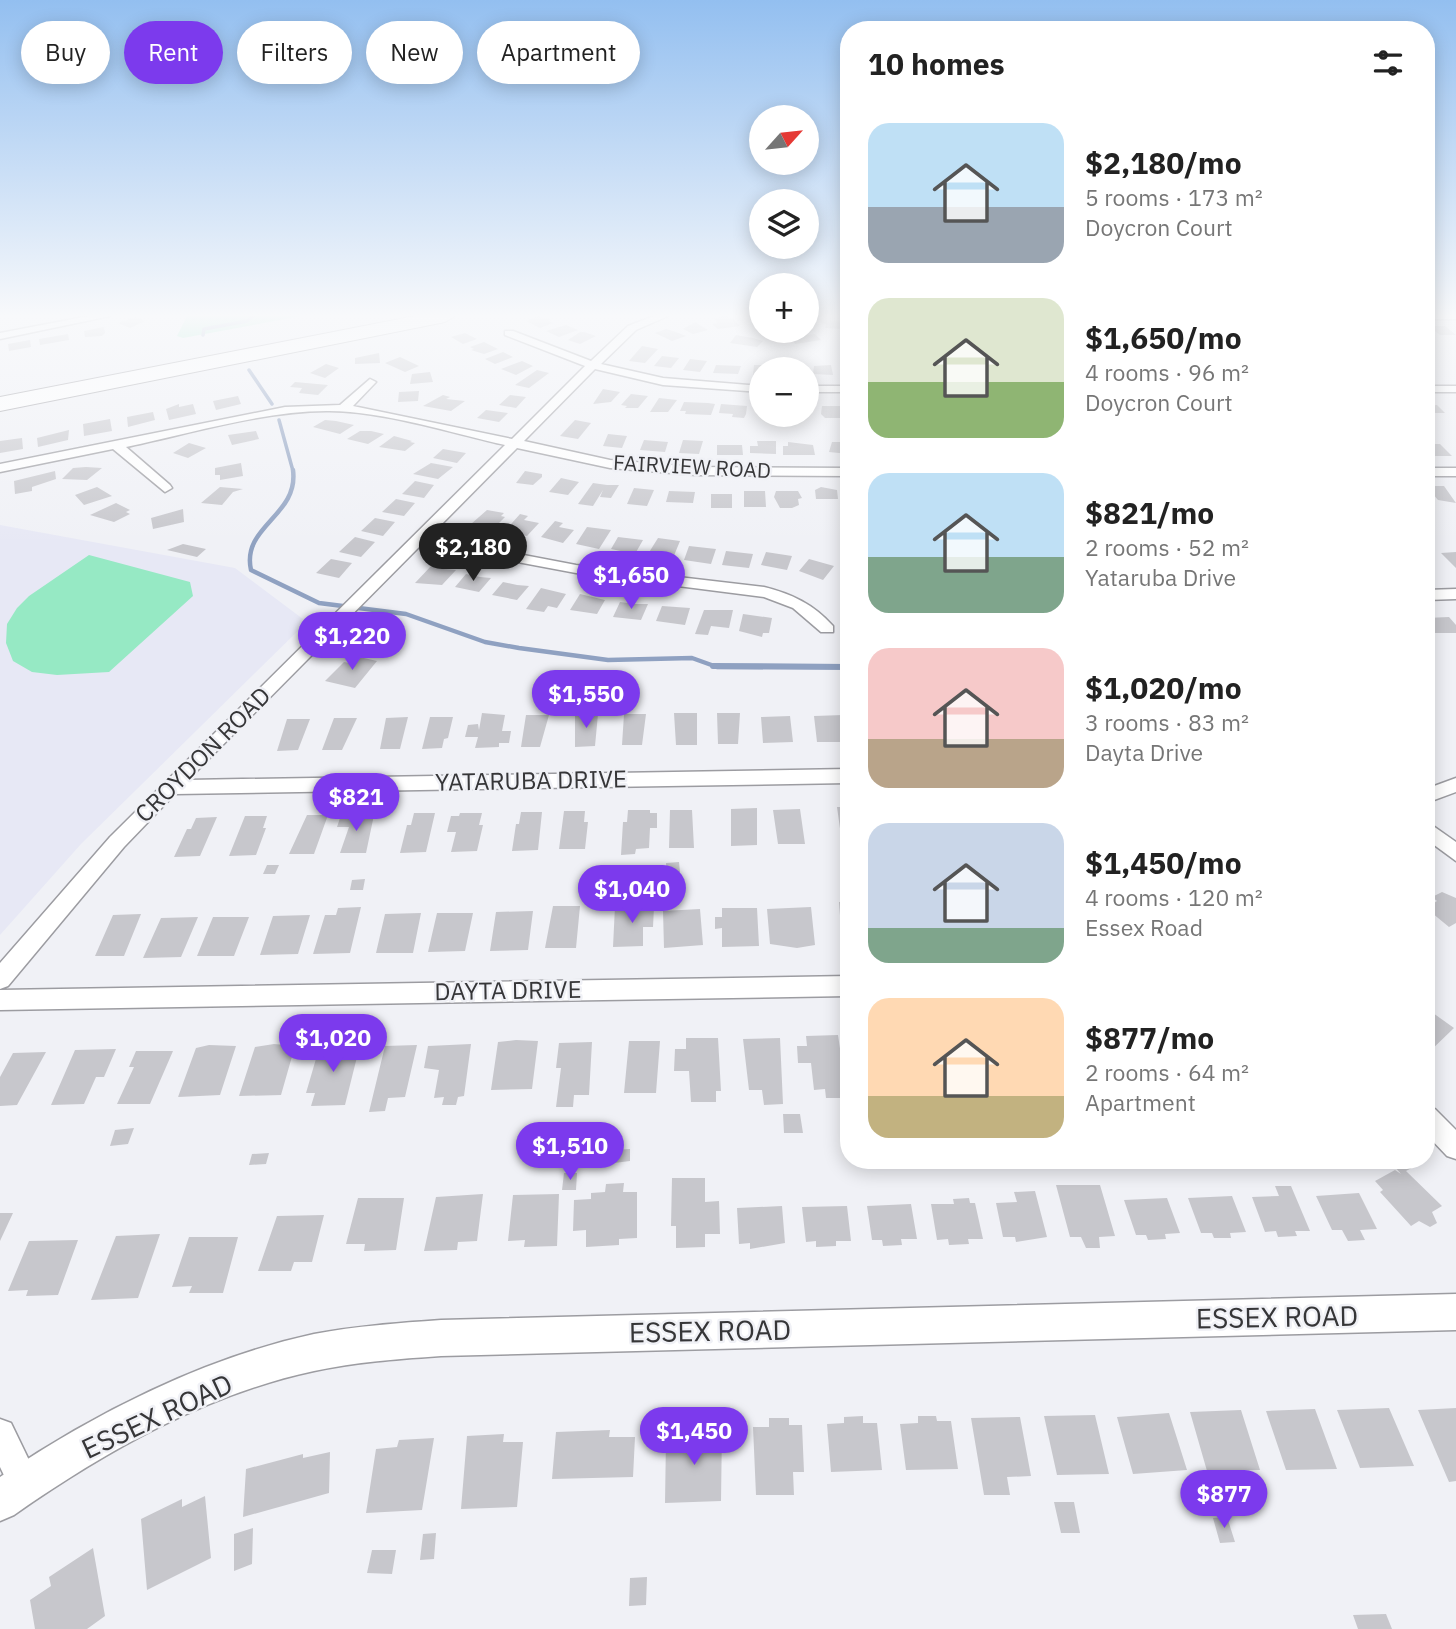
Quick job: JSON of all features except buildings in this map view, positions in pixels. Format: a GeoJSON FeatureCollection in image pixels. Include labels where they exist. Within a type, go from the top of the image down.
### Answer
{"type":"FeatureCollection","features":[{"type":"Feature","properties":{"kind":"highway"},"geometry":{"type":"LineString","coordinates":[[0,404],[61,392]]}},
{"type":"Feature","properties":{"kind":"street"},"geometry":{"type":"LineString","coordinates":[[344,408],[360,392]]}},
{"type":"Feature","properties":{"kind":"street","name":"CROYDON ROAD"},"geometry":{"type":"LineString","coordinates":[[0,979],[117,842],[170,787],[567,392]]}},
{"type":"Feature","properties":{"kind":"street","name":"FAIRVIEW ROAD"},"geometry":{"type":"LineString","coordinates":[[0,468],[265,414],[306,408],[344,408],[610,464],[670,470],[840,472]]}},
{"type":"Feature","properties":{"kind":"street"},"geometry":{"type":"LineString","coordinates":[[115,444],[165,488]]}},
{"type":"Feature","properties":{"kind":"street"},"geometry":{"type":"LineString","coordinates":[[1435,472],[1456,472]]}},
{"type":"Feature","properties":{"kind":"street"},"geometry":{"type":"LineString","coordinates":[[419,538],[576,569],[764,592],[786,597],[803,606],[827,629]]}},
{"type":"Feature","properties":{"kind":"street"},"geometry":{"type":"LineString","coordinates":[[1435,595],[1456,594]]}},
{"type":"Feature","properties":{"kind":"street","name":"YATARUBA DRIVE"},"geometry":{"type":"LineString","coordinates":[[170,787],[840,775]]}},
{"type":"Feature","properties":{"kind":"street"},"geometry":{"type":"LineString","coordinates":[[1435,793],[1456,785]]}},
{"type":"Feature","properties":{"kind":"street"},"geometry":{"type":"LineString","coordinates":[[1435,836],[1456,853]]}},
{"type":"Feature","properties":{"kind":"street","name":"DAYTA DRIVE"},"geometry":{"type":"LineString","coordinates":[[0,1000],[840,986]]}},
{"type":"Feature","properties":{"kind":"street"},"geometry":{"type":"LineString","coordinates":[[1435,1126],[1456,1147]]}},
{"type":"Feature","properties":{"kind":"street","name":"ESSEX ROAD"},"geometry":{"type":"LineString","coordinates":[[12,1492],[127,1424],[200,1391],[287,1360],[354,1345],[441,1338],[1456,1312]]}},
{"type":"Feature","properties":{"kind":"street"},"geometry":{"type":"LineString","coordinates":[[0,1434],[12,1492]]}},
{"type":"Feature","properties":{"kind":"shaded area"},"geometry":{"type":"Polygon","coordinates":[[[0,525],[235,568],[307,622],[81,844],[0,935],[0,525]]]}},
{"type":"Feature","properties":{"kind":"green space"},"geometry":{"type":"Polygon","coordinates":[[[89,555],[190,582],[193,596],[109,672],[57,675],[32,672],[13,661],[6,643],[7,624],[17,608],[29,596],[89,555]]]}},
{"type":"Feature","properties":{"kind":"waterway"},"geometry":{"type":"LineString","coordinates":[[264,392],[272,404]]}},
{"type":"Feature","properties":{"kind":"waterway"},"geometry":{"type":"LineString","coordinates":[[279,420],[293,471]]}},
{"type":"Feature","properties":{"kind":"waterway"},"geometry":{"type":"LineString","coordinates":[[293,471],[293,486],[288,499],[254,542],[250,555],[251,570],[319,603],[406,614],[485,642],[519,648],[608,660],[692,658],[714,666]]}},
{"type":"Feature","properties":{"kind":"waterway"},"geometry":{"type":"LineString","coordinates":[[714,666],[840,667]]}},
{"type":"Feature","properties":{"kind":"waterway"},"geometry":{"type":"LineString","coordinates":[[714,666],[840,667]]}}]}
